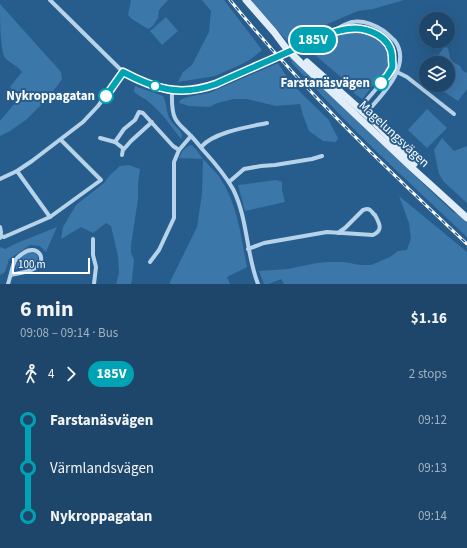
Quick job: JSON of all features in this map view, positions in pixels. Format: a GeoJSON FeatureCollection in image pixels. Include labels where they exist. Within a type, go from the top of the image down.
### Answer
{"type":"FeatureCollection","features":[{"type":"Feature","properties":{"kind":"main road","name":"Magelungsvägen"},"geometry":{"type":"LineString","coordinates":[[246,0],[286,48],[301,63],[360,114],[412,168],[467,218]]}},
{"type":"Feature","properties":{"kind":"street"},"geometry":{"type":"LineString","coordinates":[[50,0],[123,72],[148,84],[172,90],[186,91],[205,88],[311,42],[346,24],[360,22],[375,26],[390,36],[397,45],[400,54],[400,63],[397,72],[380,97],[360,114]]}},
{"type":"Feature","properties":{"kind":"street"},"geometry":{"type":"LineString","coordinates":[[328,34],[354,28],[365,29],[372,31],[386,41],[391,48],[392,67],[360,114]]}},
{"type":"Feature","properties":{"kind":"street"},"geometry":{"type":"LineString","coordinates":[[391,69],[407,77],[454,114]]}},
{"type":"Feature","properties":{"kind":"street"},"geometry":{"type":"LineString","coordinates":[[0,179],[17,171],[37,158],[83,122],[98,106],[123,72]]}},
{"type":"Feature","properties":{"kind":"street"},"geometry":{"type":"LineString","coordinates":[[172,90],[174,117],[215,163],[229,182],[237,199],[253,272],[258,284]]}},
{"type":"Feature","properties":{"kind":"street"},"geometry":{"type":"LineString","coordinates":[[115,142],[124,129],[135,120],[139,112],[143,112],[173,146],[179,150]]}},
{"type":"Feature","properties":{"kind":"street"},"geometry":{"type":"LineString","coordinates":[[122,155],[123,149],[126,148],[131,141],[152,122]]}},
{"type":"Feature","properties":{"kind":"street"},"geometry":{"type":"LineString","coordinates":[[201,147],[203,144],[212,139],[230,132],[245,127],[267,123]]}},
{"type":"Feature","properties":{"kind":"street"},"geometry":{"type":"LineString","coordinates":[[150,262],[159,250],[174,216],[174,162],[179,150],[191,136]]}},
{"type":"Feature","properties":{"kind":"street"},"geometry":{"type":"LineString","coordinates":[[100,138],[115,142],[123,149]]}},
{"type":"Feature","properties":{"kind":"street"},"geometry":{"type":"LineString","coordinates":[[0,227],[1,237],[4,237],[50,217],[101,180],[61,140]]}},
{"type":"Feature","properties":{"kind":"street"},"geometry":{"type":"LineString","coordinates":[[229,182],[244,169],[322,156]]}},
{"type":"Feature","properties":{"kind":"street"},"geometry":{"type":"LineString","coordinates":[[17,171],[50,217]]}},
{"type":"Feature","properties":{"kind":"street"},"geometry":{"type":"LineString","coordinates":[[248,249],[264,243],[327,232],[338,233],[373,236],[378,232],[380,224],[371,210],[368,209],[364,210],[338,233]]}},
{"type":"Feature","properties":{"kind":"street"},"geometry":{"type":"LineString","coordinates":[[93,239],[93,254],[96,267],[94,284]]}},
{"type":"Feature","properties":{"kind":"street"},"geometry":{"type":"LineString","coordinates":[[8,284],[14,263],[19,256],[30,249],[36,250],[40,254],[40,262],[35,268],[11,275]]}},
{"type":"Feature","properties":{"kind":"shaded area"},"geometry":{"type":"Polygon","coordinates":[[[131,0],[168,0],[159,10],[158,18],[153,26],[148,29],[128,15],[131,0]]]}},
{"type":"Feature","properties":{"kind":"shaded area"},"geometry":{"type":"Polygon","coordinates":[[[202,0],[224,0],[262,50],[242,64],[215,76],[178,82],[183,72],[192,65],[209,32],[211,11],[202,0]]]}},
{"type":"Feature","properties":{"kind":"shaded area"},"geometry":{"type":"Polygon","coordinates":[[[250,0],[404,0],[373,9],[358,11],[287,41],[250,0]]]}},
{"type":"Feature","properties":{"kind":"shaded area"},"geometry":{"type":"Polygon","coordinates":[[[0,4],[61,72],[62,79],[43,103],[27,119],[0,136],[0,121],[15,103],[13,92],[10,87],[22,72],[5,58],[3,53],[0,4]]]}},
{"type":"Feature","properties":{"kind":"shaded area"},"geometry":{"type":"Polygon","coordinates":[[[166,17],[178,31],[162,45],[150,31],[166,17]]]}},
{"type":"Feature","properties":{"kind":"shaded area"},"geometry":{"type":"Polygon","coordinates":[[[353,31],[370,34],[378,38],[387,49],[389,56],[389,65],[386,74],[384,73],[377,80],[362,99],[355,94],[342,78],[308,49],[353,31]]]}},
{"type":"Feature","properties":{"kind":"shaded area"},"geometry":{"type":"Polygon","coordinates":[[[443,48],[448,48],[450,56],[438,56],[443,48]]]}},
{"type":"Feature","properties":{"kind":"shaded area"},"geometry":{"type":"Polygon","coordinates":[[[289,58],[291,58],[453,212],[458,214],[467,223],[467,237],[341,116],[289,58]]]}},
{"type":"Feature","properties":{"kind":"shaded area"},"geometry":{"type":"Polygon","coordinates":[[[278,63],[289,80],[328,119],[338,138],[336,142],[323,141],[309,131],[300,104],[276,106],[247,99],[234,99],[217,103],[210,107],[189,106],[179,103],[180,100],[187,97],[209,93],[278,63]]]}},
{"type":"Feature","properties":{"kind":"shaded area"},"geometry":{"type":"Polygon","coordinates":[[[455,63],[467,73],[467,89],[458,101],[444,92],[455,92],[455,63]]]}},
{"type":"Feature","properties":{"kind":"shaded area"},"geometry":{"type":"Polygon","coordinates":[[[135,86],[163,96],[169,118],[181,132],[181,139],[159,111],[148,101],[134,92],[135,86]]]}},
{"type":"Feature","properties":{"kind":"shaded area"},"geometry":{"type":"Polygon","coordinates":[[[427,109],[447,128],[427,148],[408,130],[427,109]]]}},
{"type":"Feature","properties":{"kind":"shaded area"},"geometry":{"type":"Polygon","coordinates":[[[442,138],[454,151],[467,146],[467,203],[444,182],[439,174],[434,150],[442,138]]]}},
{"type":"Feature","properties":{"kind":"shaded area"},"geometry":{"type":"Polygon","coordinates":[[[191,145],[203,159],[179,158],[185,148],[191,145]]]}},
{"type":"Feature","properties":{"kind":"shaded area"},"geometry":{"type":"Polygon","coordinates":[[[203,159],[218,175],[230,196],[240,231],[247,267],[227,277],[230,284],[170,284],[197,227],[202,194],[203,159]]]}},
{"type":"Feature","properties":{"kind":"shaded area"},"geometry":{"type":"Polygon","coordinates":[[[129,165],[140,169],[138,199],[131,245],[131,253],[134,260],[132,280],[131,284],[116,284],[119,273],[118,256],[111,226],[106,223],[93,233],[81,227],[61,239],[63,227],[76,205],[104,183],[120,166],[129,165]]]}},
{"type":"Feature","properties":{"kind":"shaded area"},"geometry":{"type":"Polygon","coordinates":[[[276,180],[282,182],[285,202],[245,211],[238,185],[276,180]]]}},
{"type":"Feature","properties":{"kind":"shaded area"},"geometry":{"type":"Polygon","coordinates":[[[399,196],[467,252],[467,284],[284,284],[281,279],[269,284],[264,284],[259,271],[288,269],[327,262],[371,265],[390,257],[398,251],[407,250],[411,238],[409,223],[399,196]]]}},
{"type":"Feature","properties":{"kind":"shaded area"},"geometry":{"type":"Polygon","coordinates":[[[57,227],[46,252],[40,246],[30,245],[9,259],[5,272],[0,275],[0,247],[5,249],[57,227]]]}},
{"type":"Feature","properties":{"kind":"shaded area"},"geometry":{"type":"Polygon","coordinates":[[[30,252],[35,253],[38,257],[35,263],[16,269],[20,258],[30,252]]]}},
{"type":"Feature","properties":{"kind":"railway"},"geometry":{"type":"LineString","coordinates":[[230,0],[257,33],[344,126],[467,244]]}},
{"type":"Feature","properties":{"kind":"bus line","name":"185V"},"geometry":{"type":"LineString","coordinates":[[106,96],[123,72],[148,84],[172,90],[186,91],[205,88],[328,34],[354,28],[372,31],[386,41],[391,48],[392,67],[381,83]]}},
{"type":"Feature","properties":{"kind":"place","name":"Farstanäsvägen"},"geometry":{"type":"Point","coordinates":[381,83]}},
{"type":"Feature","properties":{"kind":"place","name":"Nykroppagatan"},"geometry":{"type":"Point","coordinates":[106,96]}}]}
